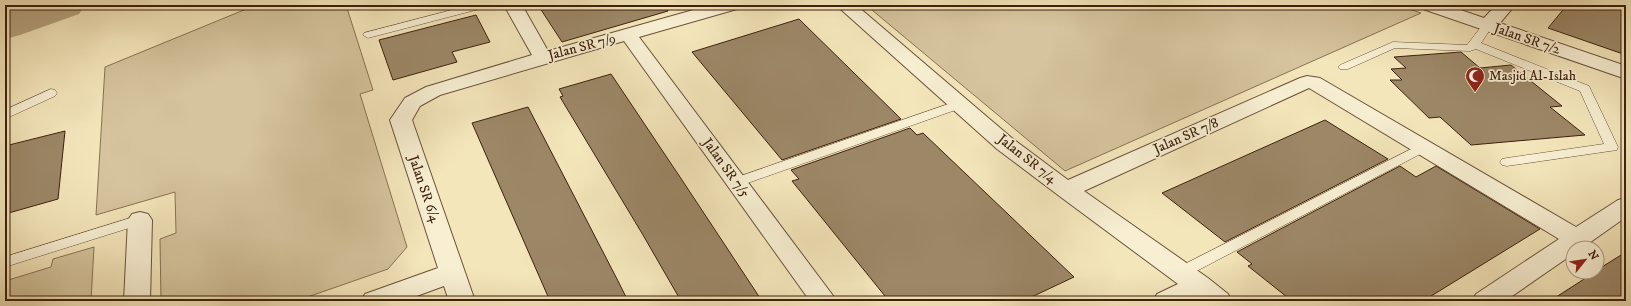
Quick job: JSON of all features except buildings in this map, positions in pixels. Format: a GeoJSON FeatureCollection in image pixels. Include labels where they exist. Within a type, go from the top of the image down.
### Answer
{"type":"FeatureCollection","features":[{"type":"Feature","properties":{"kind":"street"},"geometry":{"type":"LineString","coordinates":[[513,5],[543,58]]}},
{"type":"Feature","properties":{"kind":"street","name":"Jalan SR 7/9"},"geometry":{"type":"LineString","coordinates":[[433,91],[628,34],[677,11],[731,5]]}},
{"type":"Feature","properties":{"kind":"street","name":"Jalan SR 7/4"},"geometry":{"type":"LineString","coordinates":[[845,5],[1006,144],[1066,190],[1190,278],[1219,301]]}},
{"type":"Feature","properties":{"kind":"street","name":"Jalan SR 7/2"},"geometry":{"type":"LineString","coordinates":[[1429,5],[1626,73]]}},
{"type":"Feature","properties":{"kind":"street"},"geometry":{"type":"LineString","coordinates":[[1488,25],[1506,5]]}},
{"type":"Feature","properties":{"kind":"street","name":"Jalan SR 7/5"},"geometry":{"type":"LineString","coordinates":[[628,34],[824,301]]}},
{"type":"Feature","properties":{"kind":"street","name":"Jalan SR 7/8"},"geometry":{"type":"LineString","coordinates":[[1066,190],[1307,82],[1317,83],[1423,147]]}},
{"type":"Feature","properties":{"kind":"street","name":"Jalan SR 6/4"},"geometry":{"type":"LineString","coordinates":[[433,91],[412,102],[401,120],[462,301]]}},
{"type":"Feature","properties":{"kind":"street"},"geometry":{"type":"LineString","coordinates":[[1423,147],[1577,239]]}},
{"type":"Feature","properties":{"kind":"street"},"geometry":{"type":"LineString","coordinates":[[1485,301],[1577,239],[1622,214]]}},
{"type":"Feature","properties":{"kind":"street"},"geometry":{"type":"LineString","coordinates":[[137,301],[140,220]]}},
{"type":"Feature","properties":{"kind":"street"},"geometry":{"type":"LineString","coordinates":[[374,301],[452,273]]}},
{"type":"Feature","properties":{"kind":"street"},"geometry":{"type":"LineString","coordinates":[[1166,301],[1190,278]]}},
{"type":"Feature","properties":{"kind":"lane"},"geometry":{"type":"LineString","coordinates":[[368,35],[483,5]]}},
{"type":"Feature","properties":{"kind":"lane"},"geometry":{"type":"LineString","coordinates":[[1344,67],[1393,45],[1470,48],[1475,44],[1488,25]]}},
{"type":"Feature","properties":{"kind":"lane"},"geometry":{"type":"LineString","coordinates":[[1475,44],[1586,89],[1612,147],[1507,162]]}},
{"type":"Feature","properties":{"kind":"lane"},"geometry":{"type":"LineString","coordinates":[[5,115],[51,93]]}},
{"type":"Feature","properties":{"kind":"lane"},"geometry":{"type":"LineString","coordinates":[[736,182],[960,104]]}},
{"type":"Feature","properties":{"kind":"lane"},"geometry":{"type":"LineString","coordinates":[[1190,278],[1423,147]]}},
{"type":"Feature","properties":{"kind":"lane"},"geometry":{"type":"LineString","coordinates":[[5,262],[140,220]]}},
{"type":"Feature","properties":{"kind":"shaded area"},"geometry":{"type":"Polygon","coordinates":[[[256,5],[346,5],[373,90],[360,94],[407,247],[388,269],[296,301],[161,301],[160,239],[176,233],[175,192],[96,215],[105,67],[256,5]]]}},
{"type":"Feature","properties":{"kind":"shaded area"},"geometry":{"type":"Polygon","coordinates":[[[866,5],[1397,5],[1421,13],[1065,171],[866,5]]]}},
{"type":"Feature","properties":{"kind":"shaded area"},"geometry":{"type":"Polygon","coordinates":[[[94,247],[91,301],[5,301],[5,281],[51,267],[53,259],[94,247]]]}},
{"type":"Feature","properties":{"kind":"waterway"},"geometry":{"type":"LineString","coordinates":[[5,26],[65,5]]}},
{"type":"Feature","properties":{"kind":"place","name":"Masjid Al-Islah"},"geometry":{"type":"Point","coordinates":[1475,93]}}]}
